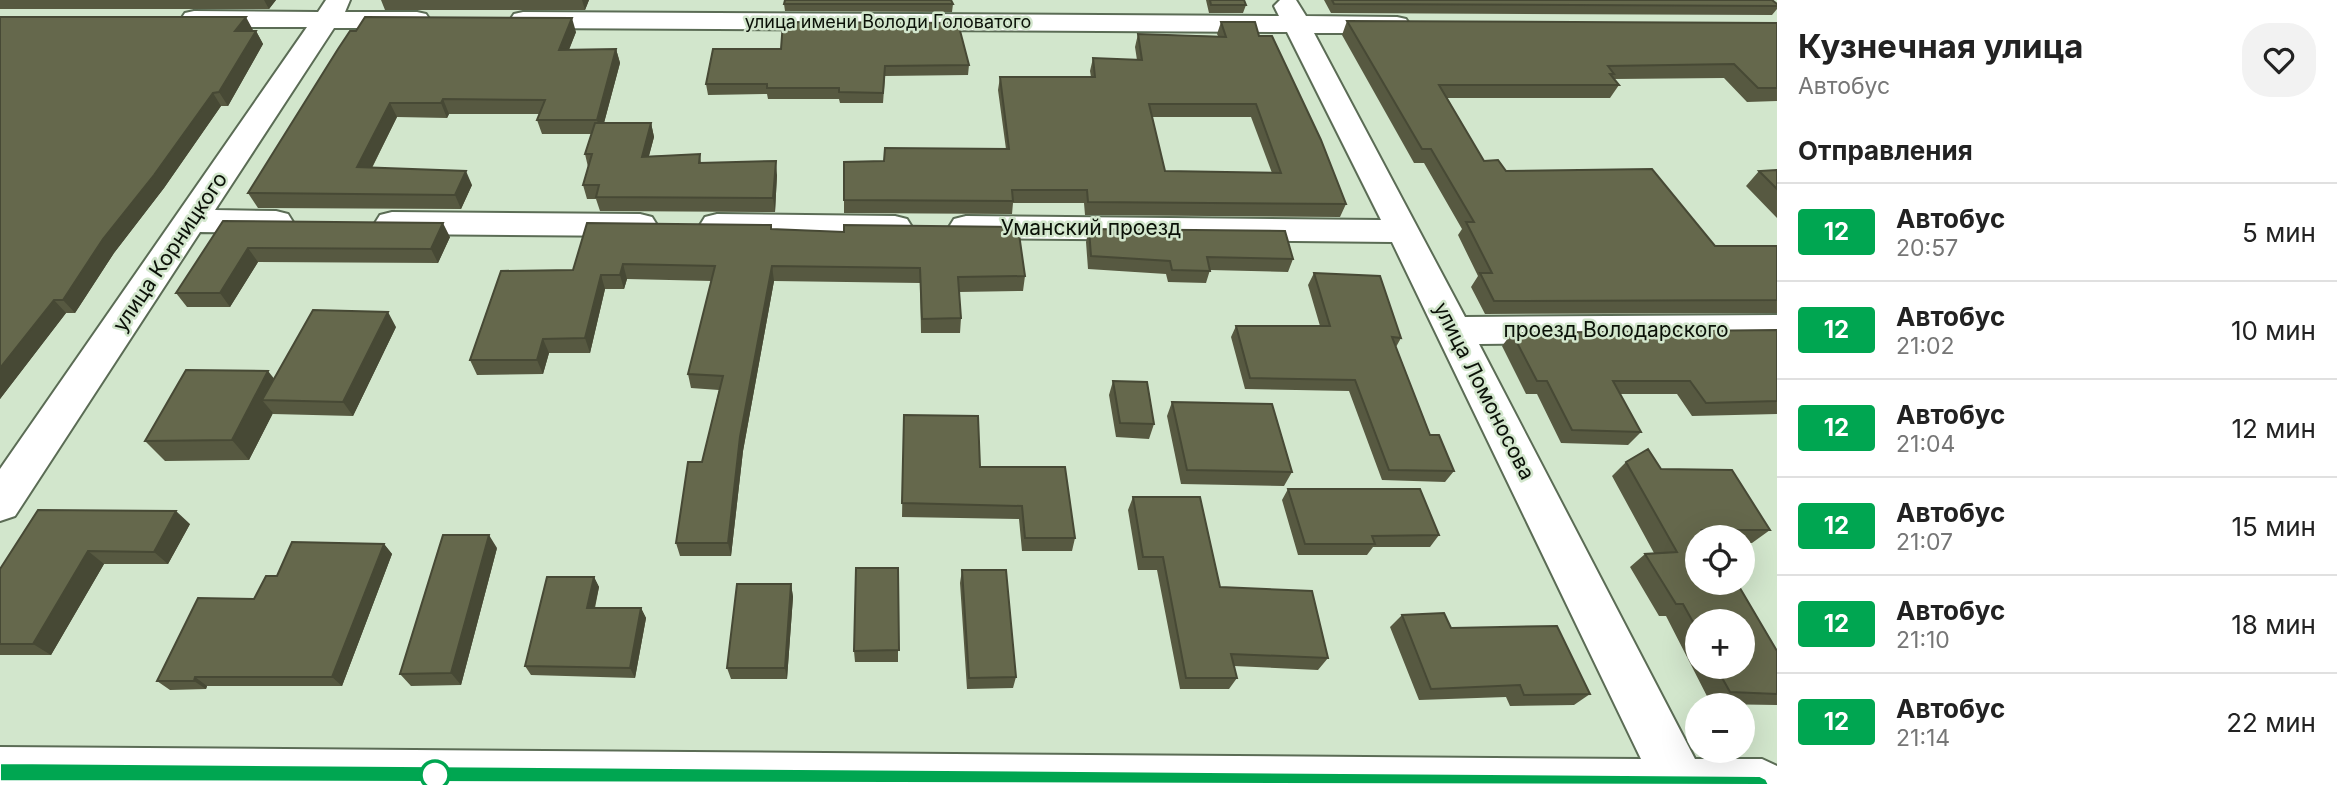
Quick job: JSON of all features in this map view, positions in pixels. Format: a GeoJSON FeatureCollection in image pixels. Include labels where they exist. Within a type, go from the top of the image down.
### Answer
{"type":"FeatureCollection","features":[{"type":"Feature","properties":{"kind":"street"},"geometry":{"type":"LineString","coordinates":[[163,19],[333,10],[438,20]]}},
{"type":"Feature","properties":{"kind":"street","name":"улица Корницкого"},"geometry":{"type":"LineString","coordinates":[[0,503],[333,10]]}},
{"type":"Feature","properties":{"kind":"street","name":"улица имени Володи Головатого"},"geometry":{"type":"LineString","coordinates":[[493,20],[1290,12],[1420,25]]}},
{"type":"Feature","properties":{"kind":"street","name":"улица Ломоносова"},"geometry":{"type":"LineString","coordinates":[[1290,12],[1454,331],[1681,785]]}},
{"type":"Feature","properties":{"kind":"street"},"geometry":{"type":"LineString","coordinates":[[190,221],[302,222]]}},
{"type":"Feature","properties":{"kind":"street","name":"Уманский проезд"},"geometry":{"type":"LineString","coordinates":[[358,222],[1403,231]]}},
{"type":"Feature","properties":{"kind":"street","name":"проезд Володарского"},"geometry":{"type":"LineString","coordinates":[[1454,331],[1777,328]]}},
{"type":"Feature","properties":{"kind":"street"},"geometry":{"type":"LineString","coordinates":[[0,772],[1762,785]]}},
{"type":"Feature","properties":{"kind":"building"},"geometry":{"type":"Polygon","coordinates":[[[785,0],[951,0],[953,4],[784,4],[785,0]]]}},
{"type":"Feature","properties":{"kind":"building"},"geometry":{"type":"Polygon","coordinates":[[[1210,0],[1244,0],[1246,5],[1211,5],[1210,0]]]}},
{"type":"Feature","properties":{"kind":"building"},"geometry":{"type":"Polygon","coordinates":[[[1332,0],[1772,0],[1777,6],[1334,4],[1332,0]]]}},
{"type":"Feature","properties":{"kind":"building"},"geometry":{"type":"Polygon","coordinates":[[[0,17],[246,17],[235,31],[256,31],[219,92],[213,93],[154,175],[103,239],[63,300],[54,300],[0,368],[0,17]]]}},
{"type":"Feature","properties":{"kind":"building"},"geometry":{"type":"Polygon","coordinates":[[[365,17],[572,18],[559,50],[616,49],[597,120],[537,120],[545,100],[443,99],[441,103],[390,103],[357,167],[466,171],[455,195],[248,193],[338,49],[350,31],[356,31],[365,17]]]}},
{"type":"Feature","properties":{"kind":"building"},"geometry":{"type":"Polygon","coordinates":[[[1347,21],[1777,23],[1777,88],[1758,88],[1734,64],[1608,66],[1614,74],[1610,74],[1619,85],[1439,85],[1484,161],[1498,160],[1506,171],[1652,169],[1715,246],[1777,246],[1777,300],[1494,301],[1480,273],[1492,273],[1466,222],[1474,222],[1431,149],[1422,149],[1347,21]]]}},
{"type":"Feature","properties":{"kind":"building"},"geometry":{"type":"Polygon","coordinates":[[[783,22],[958,23],[969,65],[885,66],[883,93],[839,92],[839,88],[767,88],[767,84],[706,84],[713,49],[781,49],[783,22]]]}},
{"type":"Feature","properties":{"kind":"building"},"geometry":{"type":"Polygon","coordinates":[[[1221,22],[1255,22],[1259,36],[1272,36],[1321,140],[1346,204],[1088,202],[1087,190],[1012,190],[1013,201],[844,200],[844,162],[884,161],[885,148],[1009,149],[1000,77],[1095,77],[1093,58],[1142,60],[1138,34],[1226,37],[1221,22]],[[1149,104],[1165,171],[1281,173],[1256,104],[1149,104]]]}},
{"type":"Feature","properties":{"kind":"building"},"geometry":{"type":"Polygon","coordinates":[[[595,123],[651,123],[642,157],[700,154],[699,163],[776,161],[773,198],[596,197],[599,185],[583,185],[592,154],[585,154],[595,123]]]}},
{"type":"Feature","properties":{"kind":"building"},"geometry":{"type":"Polygon","coordinates":[[[1777,170],[1777,189],[1759,171],[1777,170]]]}},
{"type":"Feature","properties":{"kind":"building"},"geometry":{"type":"Polygon","coordinates":[[[223,221],[443,223],[431,249],[248,248],[220,293],[176,293],[223,221]]]}},
{"type":"Feature","properties":{"kind":"building"},"geometry":{"type":"Polygon","coordinates":[[[587,223],[771,225],[771,229],[844,232],[844,225],[1018,227],[1025,276],[958,277],[961,318],[922,319],[920,268],[772,266],[740,437],[728,543],[676,543],[688,462],[702,462],[723,376],[688,374],[715,266],[623,264],[620,275],[601,275],[585,338],[543,339],[537,360],[470,360],[501,271],[573,270],[587,223]]]}},
{"type":"Feature","properties":{"kind":"building"},"geometry":{"type":"Polygon","coordinates":[[[1089,229],[1285,231],[1293,259],[1207,257],[1210,271],[1172,270],[1170,261],[1091,256],[1089,229]]]}},
{"type":"Feature","properties":{"kind":"building"},"geometry":{"type":"Polygon","coordinates":[[[1314,273],[1380,276],[1401,338],[1392,337],[1430,435],[1439,435],[1454,471],[1389,470],[1355,380],[1250,378],[1236,326],[1330,326],[1314,273]]]}},
{"type":"Feature","properties":{"kind":"building"},"geometry":{"type":"Polygon","coordinates":[[[313,310],[388,312],[343,402],[262,400],[313,310]]]}},
{"type":"Feature","properties":{"kind":"building"},"geometry":{"type":"Polygon","coordinates":[[[1777,330],[1777,401],[1706,403],[1690,381],[1613,381],[1641,432],[1572,430],[1547,381],[1537,381],[1512,333],[1777,330]]]}},
{"type":"Feature","properties":{"kind":"building"},"geometry":{"type":"Polygon","coordinates":[[[186,370],[268,371],[232,440],[145,441],[186,370]]]}},
{"type":"Feature","properties":{"kind":"building"},"geometry":{"type":"Polygon","coordinates":[[[1113,381],[1147,382],[1154,424],[1120,423],[1113,381]]]}},
{"type":"Feature","properties":{"kind":"building"},"geometry":{"type":"Polygon","coordinates":[[[1172,402],[1272,404],[1292,472],[1187,470],[1172,402]]]}},
{"type":"Feature","properties":{"kind":"building"},"geometry":{"type":"Polygon","coordinates":[[[904,415],[978,416],[980,467],[1065,467],[1075,538],[1025,538],[1022,506],[902,503],[904,415]]]}},
{"type":"Feature","properties":{"kind":"building"},"geometry":{"type":"Polygon","coordinates":[[[1648,449],[1661,469],[1732,470],[1770,530],[1755,530],[1755,525],[1685,525],[1685,595],[1744,595],[1752,609],[1686,609],[1683,604],[1676,604],[1645,554],[1677,552],[1626,462],[1648,449]]]}},
{"type":"Feature","properties":{"kind":"building"},"geometry":{"type":"Polygon","coordinates":[[[1288,489],[1420,489],[1439,535],[1372,536],[1375,544],[1305,544],[1288,489]]]}},
{"type":"Feature","properties":{"kind":"building"},"geometry":{"type":"Polygon","coordinates":[[[1133,497],[1200,497],[1220,587],[1312,591],[1328,658],[1231,654],[1237,678],[1186,678],[1163,557],[1143,557],[1133,497]]]}},
{"type":"Feature","properties":{"kind":"building"},"geometry":{"type":"Polygon","coordinates":[[[38,510],[176,511],[154,552],[88,551],[33,644],[0,644],[0,569],[38,510]]]}},
{"type":"Feature","properties":{"kind":"building"},"geometry":{"type":"Polygon","coordinates":[[[443,535],[489,535],[451,673],[400,674],[443,535]]]}},
{"type":"Feature","properties":{"kind":"building"},"geometry":{"type":"Polygon","coordinates":[[[292,542],[384,544],[332,677],[195,677],[194,681],[157,681],[198,598],[254,599],[266,576],[277,576],[292,542]]]}},
{"type":"Feature","properties":{"kind":"building"},"geometry":{"type":"Polygon","coordinates":[[[856,568],[898,568],[899,650],[854,651],[856,568]]]}},
{"type":"Feature","properties":{"kind":"building"},"geometry":{"type":"Polygon","coordinates":[[[962,570],[1006,570],[1016,677],[969,678],[962,570]]]}},
{"type":"Feature","properties":{"kind":"building"},"geometry":{"type":"Polygon","coordinates":[[[547,577],[594,577],[587,608],[641,608],[630,668],[525,666],[547,577]]]}},
{"type":"Feature","properties":{"kind":"building"},"geometry":{"type":"Polygon","coordinates":[[[737,584],[791,584],[785,668],[727,668],[737,584]]]}},
{"type":"Feature","properties":{"kind":"building"},"geometry":{"type":"Polygon","coordinates":[[[1444,613],[1451,628],[1557,626],[1590,694],[1524,695],[1520,685],[1431,689],[1402,615],[1444,613]]]}},
{"type":"Feature","properties":{"kind":"building"},"geometry":{"type":"Polygon","coordinates":[[[1755,614],[1777,651],[1777,694],[1730,692],[1723,679],[1755,679],[1755,614]]]}},
{"type":"Feature","properties":{"kind":"bus line","name":"12"},"geometry":{"type":"LineString","coordinates":[[0,772],[1760,785]]}}]}
